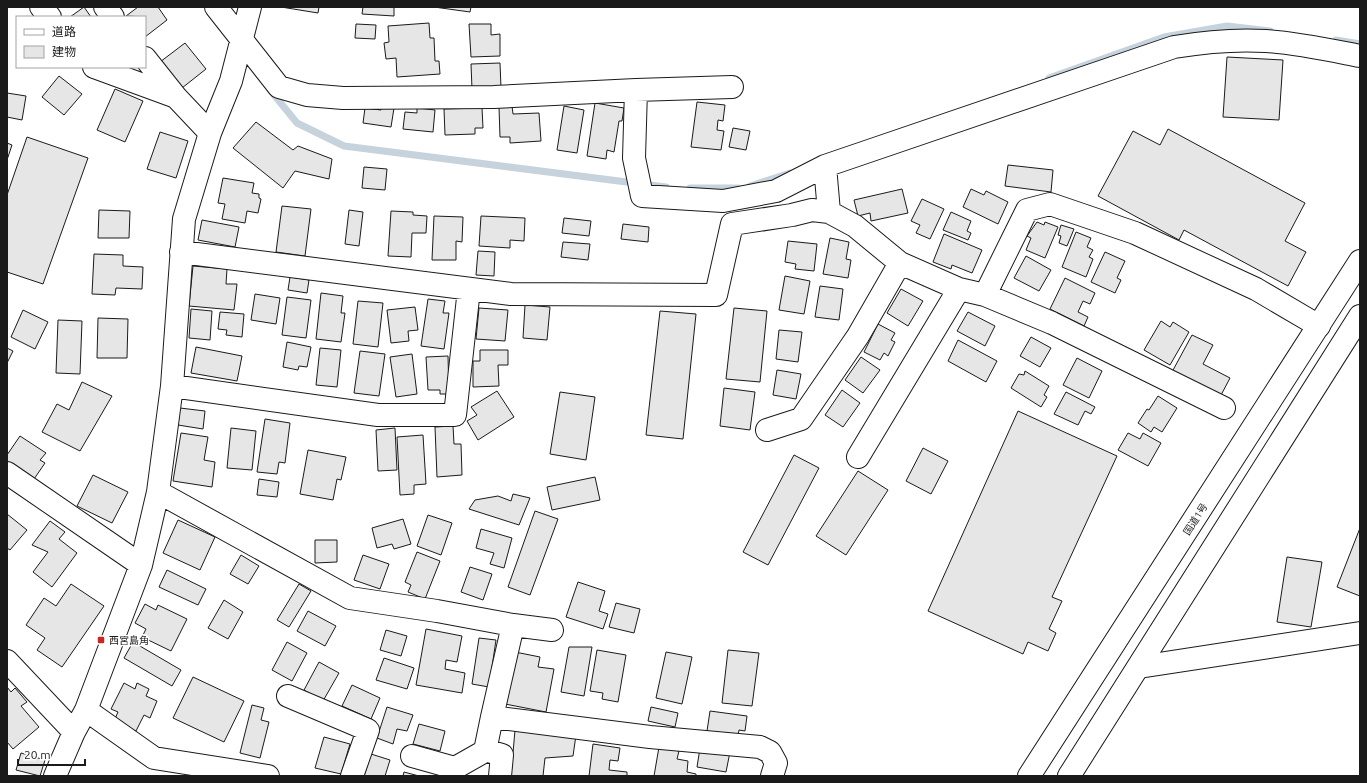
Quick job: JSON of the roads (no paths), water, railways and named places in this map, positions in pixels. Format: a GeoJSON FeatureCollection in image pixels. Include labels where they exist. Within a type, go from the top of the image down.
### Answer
{"type":"FeatureCollection","features":[{"type":"Feature","properties":{"kind":"main road"},"geometry":{"type":"LineString","coordinates":[[42,7],[49,16]]}},
{"type":"Feature","properties":{"kind":"main road"},"geometry":{"type":"LineString","coordinates":[[105,7],[112,16]]}},
{"type":"Feature","properties":{"kind":"main road"},"geometry":{"type":"LineString","coordinates":[[216,7],[241,43],[279,87],[306,95],[343,98],[494,97],[636,90],[732,88]]}},
{"type":"Feature","properties":{"kind":"main road"},"geometry":{"type":"LineString","coordinates":[[55,776],[74,732],[86,710],[141,565],[158,492],[172,386],[184,219],[210,134],[232,75],[250,7]]}},
{"type":"Feature","properties":{"kind":"main road"},"geometry":{"type":"LineString","coordinates":[[636,90],[634,158],[642,196],[723,201],[776,191],[825,166],[1174,47],[1206,42],[1265,41],[1326,49],[1360,56]]}},
{"type":"Feature","properties":{"kind":"main road"},"geometry":{"type":"LineString","coordinates":[[146,59],[176,97],[210,134]]}},
{"type":"Feature","properties":{"kind":"main road"},"geometry":{"type":"LineString","coordinates":[[97,68],[176,97]]}},
{"type":"Feature","properties":{"kind":"main road"},"geometry":{"type":"LineString","coordinates":[[825,166],[829,212]]}},
{"type":"Feature","properties":{"kind":"main road"},"geometry":{"type":"LineString","coordinates":[[985,295],[1027,210],[1050,204],[1135,233],[1256,288],[1319,326]]}},
{"type":"Feature","properties":{"kind":"main road"},"geometry":{"type":"LineString","coordinates":[[181,252],[511,294],[716,295],[732,224],[792,215],[812,210],[829,212],[855,226],[900,263],[959,289],[985,295],[1052,323],[1224,408]]}},
{"type":"Feature","properties":{"kind":"main road","name":"国道1号"},"geometry":{"type":"LineString","coordinates":[[1029,776],[1360,261]]}},
{"type":"Feature","properties":{"kind":"main road"},"geometry":{"type":"LineString","coordinates":[[767,430],[801,419],[858,336],[900,263]]}},
{"type":"Feature","properties":{"kind":"main road"},"geometry":{"type":"LineString","coordinates":[[172,386],[378,415],[455,415],[469,289]]}},
{"type":"Feature","properties":{"kind":"main road"},"geometry":{"type":"LineString","coordinates":[[858,457],[959,289]]}},
{"type":"Feature","properties":{"kind":"main road"},"geometry":{"type":"LineString","coordinates":[[1069,776],[1360,316]]}},
{"type":"Feature","properties":{"kind":"main road"},"geometry":{"type":"LineString","coordinates":[[7,473],[141,565]]}},
{"type":"Feature","properties":{"kind":"main road"},"geometry":{"type":"LineString","coordinates":[[158,492],[350,598],[552,630]]}},
{"type":"Feature","properties":{"kind":"main road"},"geometry":{"type":"LineString","coordinates":[[485,750],[513,625]]}},
{"type":"Feature","properties":{"kind":"main road"},"geometry":{"type":"LineString","coordinates":[[1139,667],[1360,633]]}},
{"type":"Feature","properties":{"kind":"main road"},"geometry":{"type":"LineString","coordinates":[[7,661],[74,732]]}},
{"type":"Feature","properties":{"kind":"main road"},"geometry":{"type":"LineString","coordinates":[[288,696],[368,730],[352,776]]}},
{"type":"Feature","properties":{"kind":"main road"},"geometry":{"type":"LineString","coordinates":[[86,710],[154,758],[268,776]]}},
{"type":"Feature","properties":{"kind":"main road"},"geometry":{"type":"LineString","coordinates":[[492,717],[650,737],[760,747],[770,752],[776,763],[772,776]]}},
{"type":"Feature","properties":{"kind":"main road"},"geometry":{"type":"LineString","coordinates":[[412,756],[454,768],[485,750],[502,755],[500,776]]}},
{"type":"Feature","properties":{"kind":"waterway"},"geometry":{"type":"LineString","coordinates":[[1049,78],[1164,37],[1227,26],[1270,31]]}},
{"type":"Feature","properties":{"kind":"waterway"},"geometry":{"type":"LineString","coordinates":[[1336,40],[1360,44]]}},
{"type":"Feature","properties":{"kind":"waterway"},"geometry":{"type":"LineString","coordinates":[[270,90],[297,123],[344,146],[666,187]]}},
{"type":"Feature","properties":{"kind":"waterway"},"geometry":{"type":"LineString","coordinates":[[750,186],[790,173]]}},
{"type":"Feature","properties":{"kind":"waterway"},"geometry":{"type":"LineString","coordinates":[[690,188],[738,188]]}},
{"type":"Feature","properties":{"kind":"place","name":"西宮島角"},"geometry":{"type":"Point","coordinates":[101,640]}}]}
